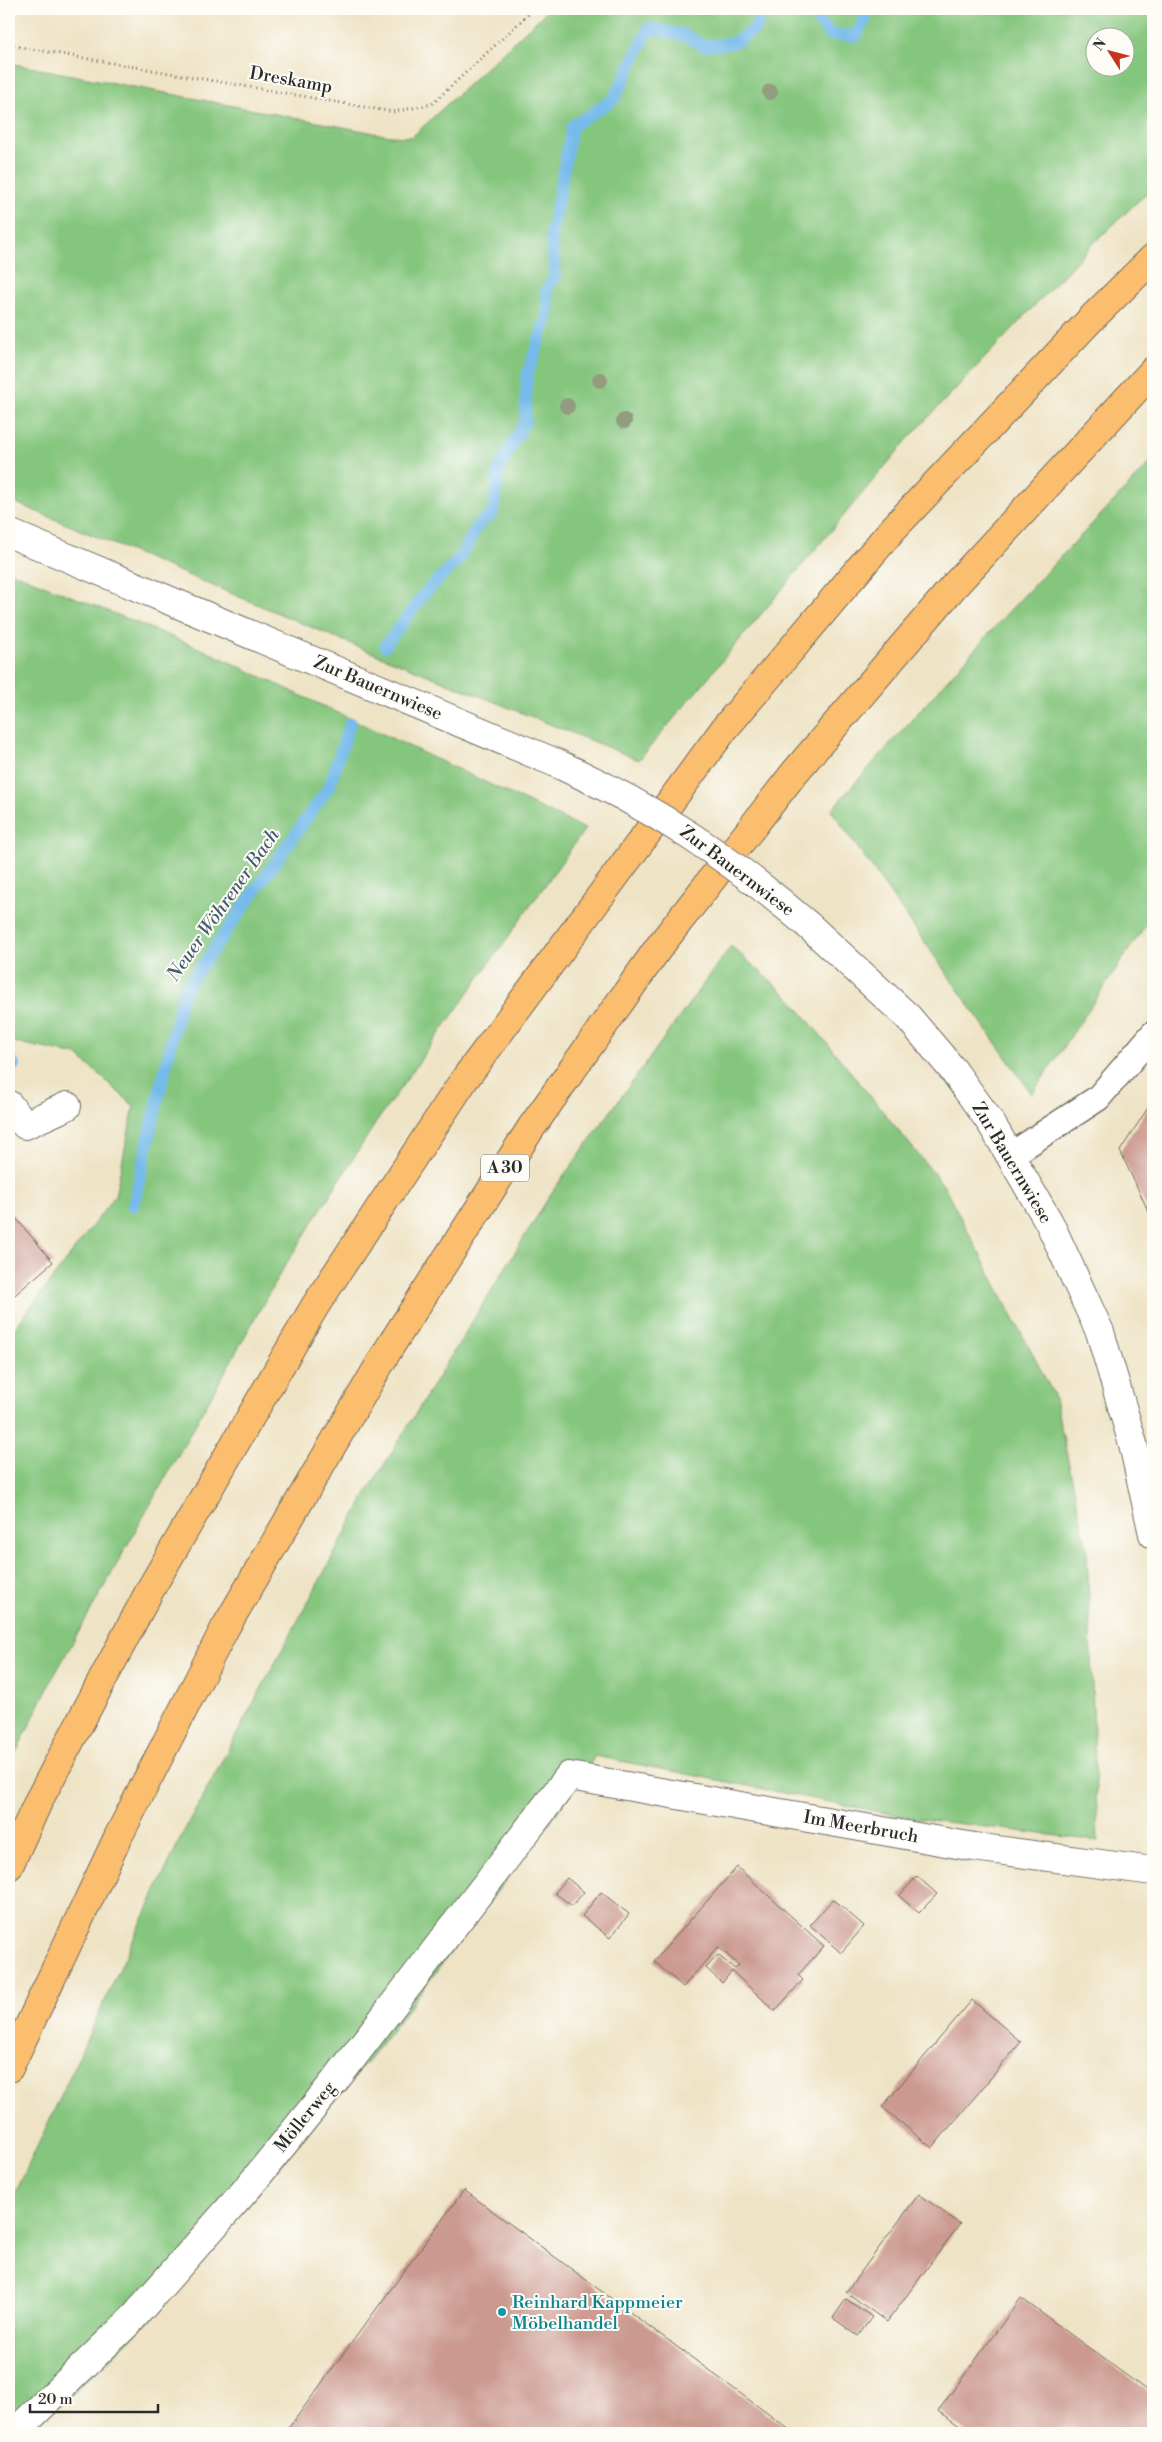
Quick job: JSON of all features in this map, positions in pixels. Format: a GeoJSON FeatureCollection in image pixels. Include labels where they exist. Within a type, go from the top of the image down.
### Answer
{"type":"FeatureCollection","features":[{"type":"Feature","properties":{"kind":"highway"},"geometry":{"type":"LineString","coordinates":[[9,1866],[39,1800],[151,1588],[315,1306],[464,1080],[725,728],[891,531],[1092,317],[1153,258]]}},
{"type":"Feature","properties":{"kind":"highway","name":"A 30"},"geometry":{"type":"LineString","coordinates":[[9,2068],[119,1835],[225,1628],[391,1345],[531,1128],[659,947],[795,772],[954,586],[1153,371]]}},
{"type":"Feature","properties":{"kind":"street","name":"Zur Bauernwiese"},"geometry":{"type":"LineString","coordinates":[[9,533],[609,786],[690,834],[761,885],[808,925],[908,1017],[953,1070],[1011,1155],[1050,1222],[1100,1332],[1133,1444],[1153,1534]]}},
{"type":"Feature","properties":{"kind":"street"},"geometry":{"type":"LineString","coordinates":[[9,1105],[25,1125],[68,1106]]}},
{"type":"Feature","properties":{"kind":"street","name":"Im Meerbruch"},"geometry":{"type":"LineString","coordinates":[[569,1776],[974,1847],[1153,1871]]}},
{"type":"Feature","properties":{"kind":"street","name":"Möllerweg"},"geometry":{"type":"LineString","coordinates":[[14,2433],[130,2321],[251,2184],[334,2082],[569,1776]]}},
{"type":"Feature","properties":{"kind":"lane"},"geometry":{"type":"LineString","coordinates":[[1011,1155],[1098,1098],[1153,1034]]}},
{"type":"Feature","properties":{"kind":"path","name":"Dreskamp"},"geometry":{"type":"LineString","coordinates":[[9,45],[393,112],[432,104],[534,9]]}},
{"type":"Feature","properties":{"kind":"green space"},"geometry":{"type":"Polygon","coordinates":[[[549,9],[1153,9],[1153,187],[1092,245],[907,440],[639,760],[368,651],[9,500],[9,63],[390,136],[412,137],[549,9]]]}},
{"type":"Feature","properties":{"kind":"green space"},"geometry":{"type":"Polygon","coordinates":[[[1153,460],[1153,914],[1032,1094],[831,810],[1010,610],[1153,460]]]}},
{"type":"Feature","properties":{"kind":"green space"},"geometry":{"type":"Polygon","coordinates":[[[9,571],[204,650],[585,829],[377,1121],[281,1272],[51,1681],[9,1767],[9,1336],[115,1196],[134,1106],[77,1055],[9,1041],[9,571]]]}},
{"type":"Feature","properties":{"kind":"green space"},"geometry":{"type":"Polygon","coordinates":[[[731,946],[790,998],[944,1186],[1054,1395],[1087,1549],[1098,1841],[906,1817],[595,1756],[572,1793],[381,2044],[160,2311],[29,2433],[9,2433],[9,2207],[182,1835],[368,1491],[552,1192],[731,946]]]}},
{"type":"Feature","properties":{"kind":"building"},"geometry":{"type":"Polygon","coordinates":[[[1153,1100],[1153,1221],[1120,1151],[1153,1100]]]}},
{"type":"Feature","properties":{"kind":"building"},"geometry":{"type":"Polygon","coordinates":[[[9,1210],[53,1262],[9,1300],[9,1210]]]}},
{"type":"Feature","properties":{"kind":"building"},"geometry":{"type":"Polygon","coordinates":[[[737,1867],[824,1946],[798,1975],[803,1980],[775,2011],[732,1971],[722,1983],[706,1968],[718,1955],[735,1969],[739,1965],[718,1947],[683,1987],[654,1961],[737,1867]]]}},
{"type":"Feature","properties":{"kind":"building"},"geometry":{"type":"Polygon","coordinates":[[[917,1876],[937,1894],[919,1913],[899,1896],[917,1876]]]}},
{"type":"Feature","properties":{"kind":"building"},"geometry":{"type":"Polygon","coordinates":[[[567,1878],[584,1892],[572,1906],[555,1893],[567,1878]]]}},
{"type":"Feature","properties":{"kind":"building"},"geometry":{"type":"Polygon","coordinates":[[[601,1892],[629,1914],[610,1938],[582,1916],[601,1892]]]}},
{"type":"Feature","properties":{"kind":"building"},"geometry":{"type":"Polygon","coordinates":[[[833,1899],[864,1926],[841,1953],[810,1925],[833,1899]]]}},
{"type":"Feature","properties":{"kind":"building"},"geometry":{"type":"Polygon","coordinates":[[[972,2000],[1021,2042],[932,2148],[882,2107],[972,2000]]]}},
{"type":"Feature","properties":{"kind":"building","name":"Reinhard Kappmeier Möbelhandel"},"geometry":{"type":"Polygon","coordinates":[[[464,2190],[794,2433],[285,2433],[464,2190]]]}},
{"type":"Feature","properties":{"kind":"building"},"geometry":{"type":"Polygon","coordinates":[[[919,2194],[960,2224],[887,2322],[846,2292],[919,2194]]]}},
{"type":"Feature","properties":{"kind":"building"},"geometry":{"type":"Polygon","coordinates":[[[1021,2298],[1153,2395],[1153,2433],[968,2433],[938,2411],[1021,2298]]]}},
{"type":"Feature","properties":{"kind":"building"},"geometry":{"type":"Polygon","coordinates":[[[846,2299],[872,2317],[858,2336],[833,2318],[846,2299]]]}},
{"type":"Feature","properties":{"kind":"waterway","name":"Neuer Wöhrener Bach"},"geometry":{"type":"LineString","coordinates":[[385,646],[424,594],[460,558],[478,525],[493,513],[499,468],[525,422],[527,376],[549,311],[546,291],[555,276],[551,235],[572,126],[614,99],[649,28],[684,35],[704,46],[733,43],[755,29],[763,9]]}},
{"type":"Feature","properties":{"kind":"waterway","name":"Neuer Wöhrener Bach"},"geometry":{"type":"LineString","coordinates":[[810,9],[829,34],[856,36],[870,9]]}},
{"type":"Feature","properties":{"kind":"waterway","name":"Neuer Wöhrener Bach"},"geometry":{"type":"LineString","coordinates":[[133,1206],[183,992],[329,787],[350,723]]}},
{"type":"Feature","properties":{"kind":"waterway"},"geometry":{"type":"LineString","coordinates":[[9,1058],[14,1065]]}},
{"type":"Feature","properties":{"kind":"place","name":"Reinhard Kappmeier Möbelhandel"},"geometry":{"type":"Point","coordinates":[502,2312]}}]}
